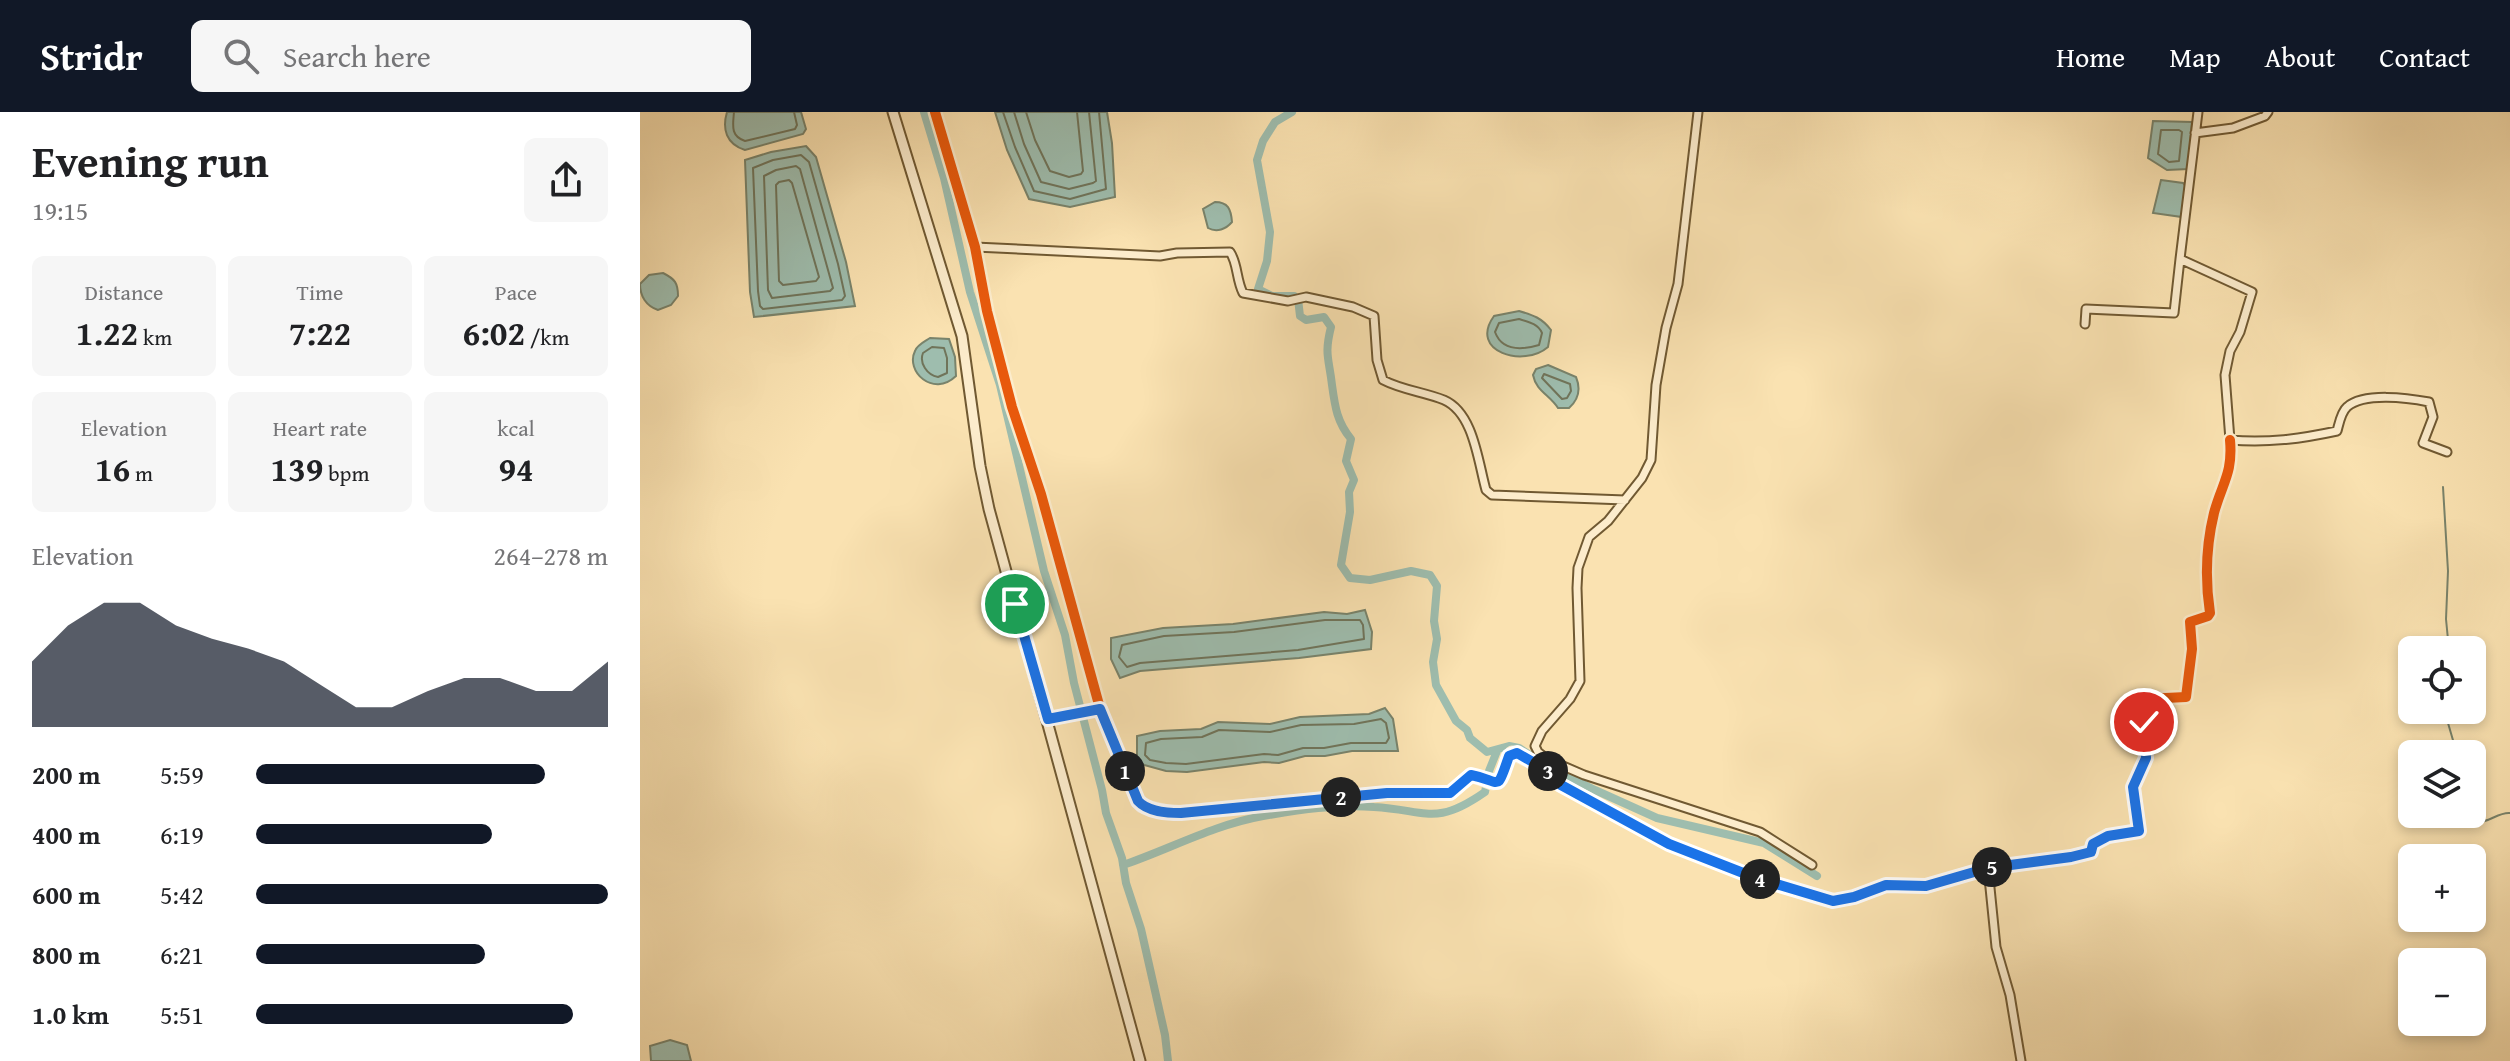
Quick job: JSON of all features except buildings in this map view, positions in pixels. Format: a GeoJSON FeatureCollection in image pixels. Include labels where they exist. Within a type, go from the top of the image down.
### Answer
{"type":"FeatureCollection","features":[{"type":"Feature","properties":{"kind":"street"},"geometry":{"type":"LineString","coordinates":[[893,112],[962,336],[976,446],[987,500],[1140,1061]]}},
{"type":"Feature","properties":{"kind":"street"},"geometry":{"type":"LineString","coordinates":[[935,112],[975,247],[987,311],[1012,407],[1041,494],[1098,709],[1142,806],[1159,811],[1199,811],[1387,793],[1450,793],[1471,775],[1492,783],[1498,782],[1509,756],[1517,753],[1545,769],[1561,785],[1669,844],[1756,878],[1833,901],[1886,885],[1926,886],[1988,868],[2081,855],[2091,852],[2093,844],[2108,836],[2139,831],[2133,787],[2146,758],[2145,699],[2186,697],[2192,649],[2190,622],[2210,613],[2207,570],[2210,535],[2215,509],[2231,464],[2225,375],[2230,351],[2240,332],[2252,292],[2180,259]]}},
{"type":"Feature","properties":{"kind":"street"},"geometry":{"type":"LineString","coordinates":[[1698,112],[1678,284],[1656,385],[1651,460],[1625,500],[1608,521],[1589,537],[1578,568],[1580,681],[1570,699],[1537,739],[1536,749],[1547,759],[1584,775],[1760,832],[1812,865]]}},
{"type":"Feature","properties":{"kind":"street"},"geometry":{"type":"LineString","coordinates":[[2085,324],[2086,309],[2174,313],[2198,112]]}},
{"type":"Feature","properties":{"kind":"street"},"geometry":{"type":"LineString","coordinates":[[2195,133],[2233,128],[2268,112]]}},
{"type":"Feature","properties":{"kind":"street"},"geometry":{"type":"LineString","coordinates":[[975,247],[1160,256],[1230,252],[1235,259],[1243,293],[1288,301],[1306,297],[1353,307],[1374,316],[1377,360],[1383,380],[1396,387],[1440,399],[1458,410],[1470,433],[1486,490],[1492,495],[1625,500]]}},
{"type":"Feature","properties":{"kind":"street"},"geometry":{"type":"LineString","coordinates":[[2230,440],[2261,443],[2337,431],[2343,411],[2348,406],[2361,401],[2398,397],[2429,402],[2433,417],[2423,443],[2447,452]]}},
{"type":"Feature","properties":{"kind":"street"},"geometry":{"type":"LineString","coordinates":[[1048,719],[1098,709]]}},
{"type":"Feature","properties":{"kind":"street"},"geometry":{"type":"LineString","coordinates":[[1988,868],[1996,947],[2010,995],[2021,1061]]}},
{"type":"Feature","properties":{"kind":"water"},"geometry":{"type":"Polygon","coordinates":[[[727,112],[801,112],[806,129],[803,134],[745,150],[733,144],[727,135],[727,112]]]}},
{"type":"Feature","properties":{"kind":"water"},"geometry":{"type":"Polygon","coordinates":[[[995,112],[1107,112],[1115,197],[1070,207],[1029,199],[1007,150],[995,112]]]}},
{"type":"Feature","properties":{"kind":"water"},"geometry":{"type":"Polygon","coordinates":[[[2153,121],[2192,122],[2188,169],[2167,170],[2148,158],[2153,121]]]}},
{"type":"Feature","properties":{"kind":"water"},"geometry":{"type":"Polygon","coordinates":[[[806,146],[816,157],[846,262],[855,306],[754,317],[750,292],[745,160],[806,146]]]}},
{"type":"Feature","properties":{"kind":"water"},"geometry":{"type":"Polygon","coordinates":[[[2161,180],[2183,183],[2186,187],[2182,217],[2153,213],[2161,180]]]}},
{"type":"Feature","properties":{"kind":"water"},"geometry":{"type":"Polygon","coordinates":[[[1215,202],[1228,207],[1232,222],[1218,230],[1208,228],[1203,209],[1215,202]]]}},
{"type":"Feature","properties":{"kind":"water"},"geometry":{"type":"Polygon","coordinates":[[[663,273],[675,282],[678,296],[671,305],[658,310],[644,300],[640,284],[649,275],[663,273]]]}},
{"type":"Feature","properties":{"kind":"water"},"geometry":{"type":"Polygon","coordinates":[[[1519,311],[1537,318],[1551,330],[1548,347],[1538,353],[1514,356],[1493,347],[1488,339],[1488,329],[1494,316],[1519,311]]]}},
{"type":"Feature","properties":{"kind":"water"},"geometry":{"type":"Polygon","coordinates":[[[930,338],[949,339],[955,357],[956,376],[947,382],[930,383],[918,374],[914,366],[916,349],[930,338]]]}},
{"type":"Feature","properties":{"kind":"water"},"geometry":{"type":"Polygon","coordinates":[[[1548,365],[1576,377],[1578,394],[1569,408],[1558,408],[1535,380],[1533,375],[1536,369],[1548,365]]]}},
{"type":"Feature","properties":{"kind":"water"},"geometry":{"type":"Polygon","coordinates":[[[1365,610],[1372,632],[1371,649],[1140,671],[1120,678],[1111,659],[1111,638],[1163,628],[1365,610]]]}},
{"type":"Feature","properties":{"kind":"water"},"geometry":{"type":"Polygon","coordinates":[[[1385,708],[1393,719],[1398,751],[1352,751],[1305,756],[1279,763],[1264,762],[1187,772],[1166,771],[1137,763],[1137,736],[1160,731],[1201,729],[1218,722],[1270,724],[1300,717],[1369,714],[1385,708]]]}},
{"type":"Feature","properties":{"kind":"water"},"geometry":{"type":"Polygon","coordinates":[[[670,1040],[687,1045],[691,1061],[651,1061],[650,1046],[670,1040]]]}},
{"type":"Feature","properties":{"kind":"waterway"},"geometry":{"type":"LineString","coordinates":[[924,112],[944,178],[970,292],[1000,385],[1044,571],[1065,635],[1106,813],[1141,929],[1168,1061]]}},
{"type":"Feature","properties":{"kind":"waterway"},"geometry":{"type":"LineString","coordinates":[[1292,112],[1275,122],[1263,141],[1257,160],[1270,232],[1267,261],[1258,289],[1272,296],[1294,296]]}},
{"type":"Feature","properties":{"kind":"waterway"},"geometry":{"type":"LineString","coordinates":[[1298,299],[1300,316],[1306,320],[1324,317],[1331,327],[1327,351],[1334,400],[1340,420],[1351,439],[1346,461],[1354,480],[1349,492],[1350,512],[1341,565],[1350,578],[1370,580],[1411,571],[1430,575],[1437,586],[1434,621],[1437,639],[1433,662],[1436,685],[1456,721],[1467,730],[1470,738],[1487,752],[1509,746],[1519,748],[1549,767],[1657,818],[1764,843],[1817,876]]}},
{"type":"Feature","properties":{"kind":"waterway"},"geometry":{"type":"LineString","coordinates":[[2443,487],[2448,636]]}},
{"type":"Feature","properties":{"kind":"waterway"},"geometry":{"type":"LineString","coordinates":[[2448,724],[2453,740]]}},
{"type":"Feature","properties":{"kind":"waterway"},"geometry":{"type":"LineString","coordinates":[[1123,865],[1209,831],[1263,816],[1346,806],[1431,814],[1454,810],[1485,792],[1497,751]]}},
{"type":"Feature","properties":{"kind":"waterway"},"geometry":{"type":"LineString","coordinates":[[2486,821],[2510,813]]}},
{"type":"Feature","properties":{"kind":"cycle path"},"geometry":{"type":"LineString","coordinates":[[935,112],[975,247],[987,311],[1012,407],[1041,494],[1101,712],[1142,806],[1173,813],[1387,793],[1450,793],[1471,775],[1492,783],[1498,782],[1512,753],[1539,765],[1561,785],[1669,844],[1756,878],[1833,901],[1886,885],[1926,886],[1988,868],[2091,852],[2093,844],[2108,836],[2139,831],[2133,787],[2146,758],[2145,699],[2186,697],[2192,649],[2190,622],[2210,613],[2207,576],[2209,538],[2228,470],[2230,440]]}},
{"type":"Feature","properties":{"kind":"route"},"geometry":{"type":"LineString","coordinates":[[1015,604],[1048,719],[1100,709],[1142,806],[1181,813],[1387,793],[1438,795],[1450,793],[1471,775],[1492,783],[1498,782],[1509,756],[1517,753],[1545,769],[1561,785],[1669,844],[1756,878],[1833,901],[1886,885],[1926,886],[1988,868],[2071,857],[2091,852],[2093,844],[2108,836],[2139,831],[2133,787],[2146,758],[2144,722]]}}]}
